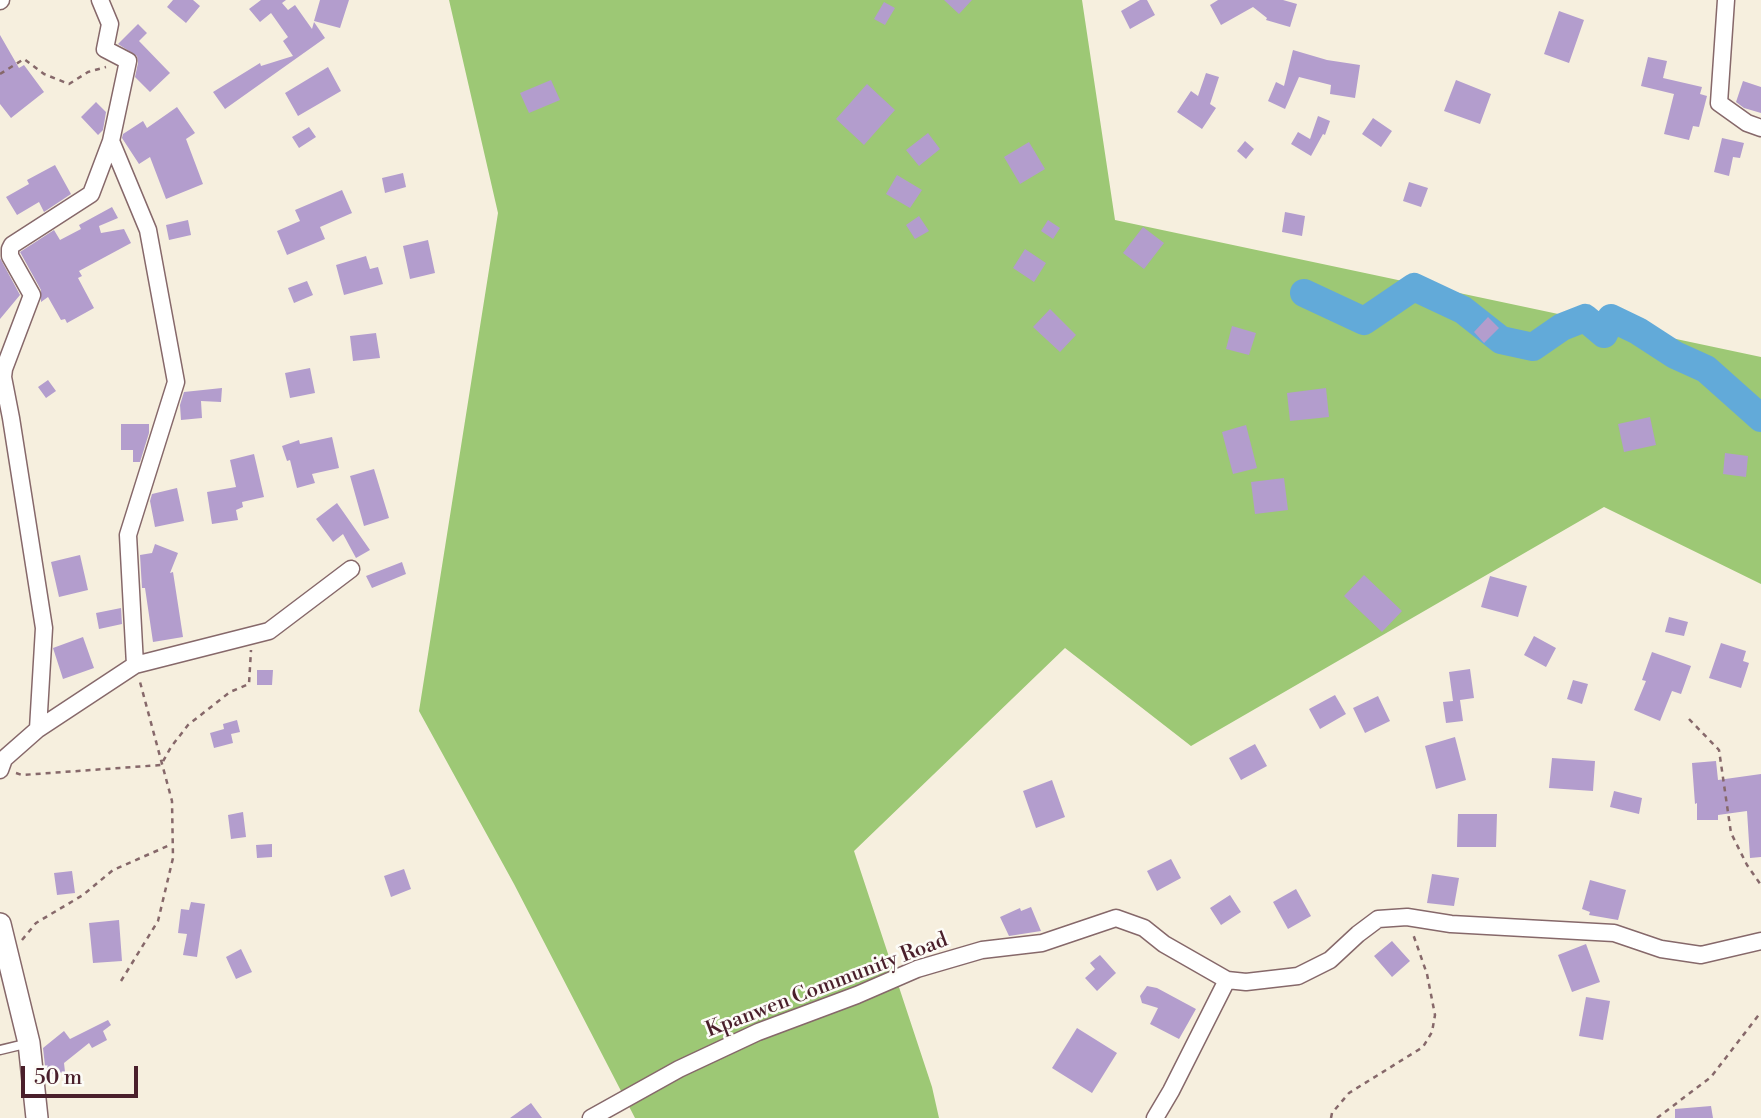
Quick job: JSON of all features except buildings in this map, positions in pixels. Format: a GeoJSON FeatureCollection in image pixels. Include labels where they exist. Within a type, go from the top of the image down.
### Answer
{"type":"FeatureCollection","features":[{"type":"Feature","properties":{"kind":"street"},"geometry":{"type":"LineString","coordinates":[[38,729],[44,628],[3,377],[32,295],[10,256],[10,249],[12,245],[91,194],[111,141],[128,61],[105,48],[110,24],[100,0]]}},
{"type":"Feature","properties":{"kind":"street"},"geometry":{"type":"LineString","coordinates":[[1726,0],[1719,103],[1746,123],[1761,128]]}},
{"type":"Feature","properties":{"kind":"street"},"geometry":{"type":"LineString","coordinates":[[111,141],[148,230],[176,382],[128,535],[135,665]]}},
{"type":"Feature","properties":{"kind":"street"},"geometry":{"type":"LineString","coordinates":[[1,769],[4,760],[38,729],[135,665],[269,631],[351,569]]}},
{"type":"Feature","properties":{"kind":"street","name":"Kpanwen Community Road"},"geometry":{"type":"LineString","coordinates":[[591,1118],[679,1069],[758,1032],[917,970],[982,950],[1042,943],[1116,918],[1144,928],[1164,944],[1227,980],[1247,982],[1298,976],[1330,960],[1357,934],[1378,919],[1407,917],[1451,924],[1614,933],[1661,949],[1701,955],[1761,941]]}},
{"type":"Feature","properties":{"kind":"street"},"geometry":{"type":"LineString","coordinates":[[0,924],[29,1043],[37,1118]]}},
{"type":"Feature","properties":{"kind":"street"},"geometry":{"type":"LineString","coordinates":[[1155,1118],[1227,980]]}},
{"type":"Feature","properties":{"kind":"lane"},"geometry":{"type":"LineString","coordinates":[[0,1050],[29,1043]]}},
{"type":"Feature","properties":{"kind":"path"},"geometry":{"type":"LineString","coordinates":[[0,74],[24,59],[44,75],[69,84],[88,72],[128,61]]}},
{"type":"Feature","properties":{"kind":"path"},"geometry":{"type":"LineString","coordinates":[[161,765],[188,724],[230,692],[249,684],[253,637]]}},
{"type":"Feature","properties":{"kind":"path"},"geometry":{"type":"LineString","coordinates":[[121,981],[158,922],[173,858],[172,801],[161,765],[153,722],[135,665]]}},
{"type":"Feature","properties":{"kind":"path"},"geometry":{"type":"LineString","coordinates":[[1689,719],[1719,750],[1731,833],[1747,865],[1761,885]]}},
{"type":"Feature","properties":{"kind":"path"},"geometry":{"type":"LineString","coordinates":[[1,769],[22,775],[161,765]]}},
{"type":"Feature","properties":{"kind":"path"},"geometry":{"type":"LineString","coordinates":[[8,956],[36,923],[83,895],[113,870],[172,845]]}},
{"type":"Feature","properties":{"kind":"path"},"geometry":{"type":"LineString","coordinates":[[1331,1118],[1332,1113],[1349,1093],[1423,1047],[1432,1032],[1435,1015],[1427,974],[1407,917]]}},
{"type":"Feature","properties":{"kind":"path"},"geometry":{"type":"LineString","coordinates":[[1657,1118],[1711,1077],[1761,1012]]}},
{"type":"Feature","properties":{"kind":"green space"},"geometry":{"type":"Polygon","coordinates":[[[449,0],[1082,0],[1115,220],[1761,357],[1761,584],[1604,507],[1191,746],[1065,648],[854,851],[932,1087],[939,1118],[635,1118],[514,884],[419,711],[498,213],[449,0]]]}},
{"type":"Feature","properties":{"kind":"waterway"},"geometry":{"type":"LineString","coordinates":[[1304,293],[1364,321],[1414,287],[1463,310],[1501,340],[1533,347],[1562,327],[1585,318],[1604,334],[1611,318],[1638,331],[1675,355],[1706,369],[1761,418]]}}]}
